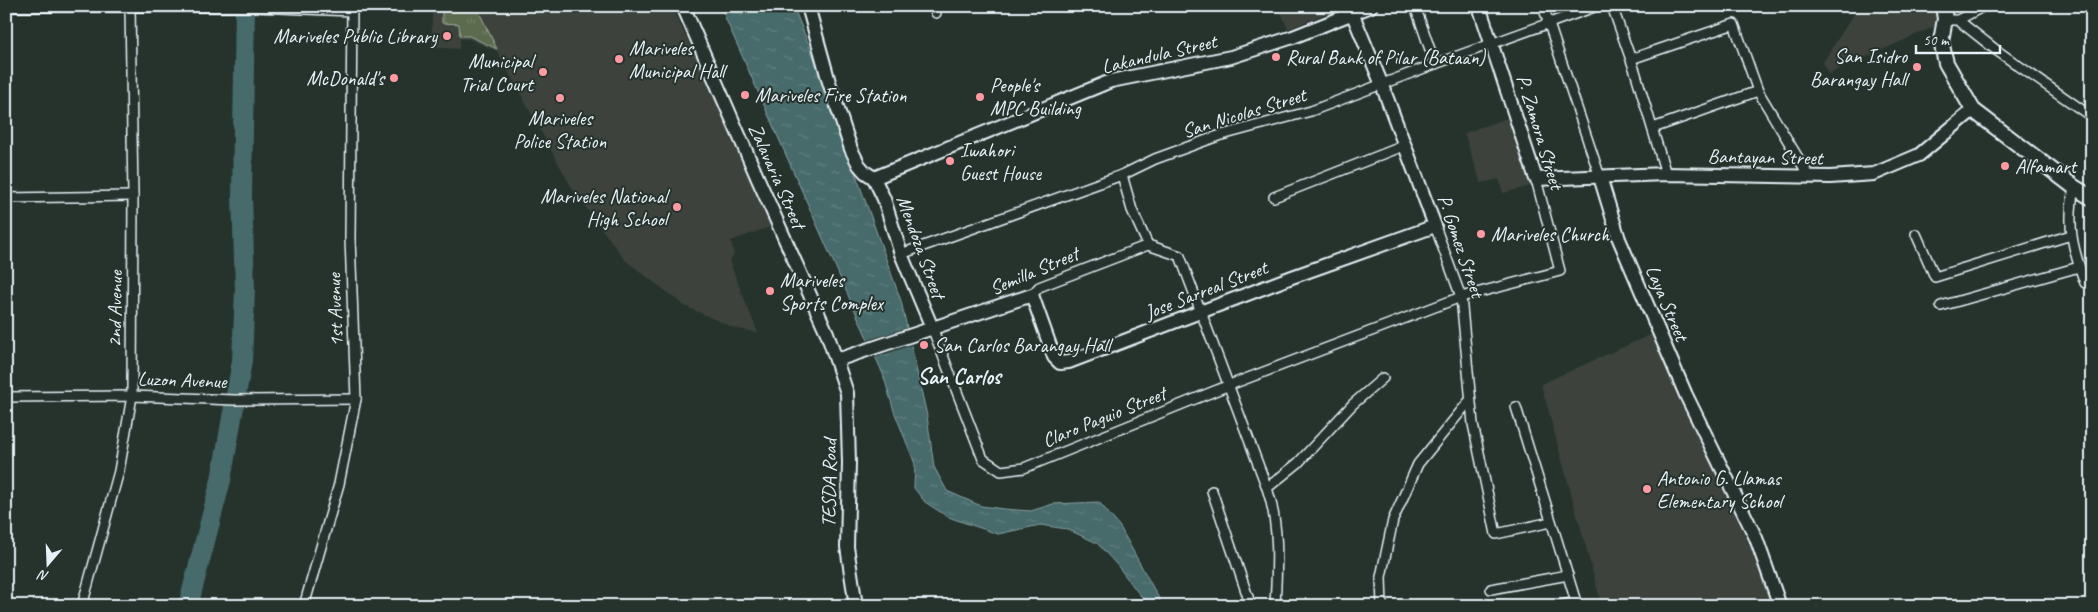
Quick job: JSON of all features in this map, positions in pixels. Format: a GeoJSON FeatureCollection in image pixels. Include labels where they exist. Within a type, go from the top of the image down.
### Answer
{"type":"FeatureCollection","features":[{"type":"Feature","properties":{"kind":"main road"},"geometry":{"type":"LineString","coordinates":[[1949,15],[1941,41],[1946,63],[1973,110],[2074,187],[2092,198]]}},
{"type":"Feature","properties":{"kind":"street","name":"Zalavaria Street"},"geometry":{"type":"LineString","coordinates":[[683,6],[824,325],[837,360]]}},
{"type":"Feature","properties":{"kind":"street","name":"Mendoza Street"},"geometry":{"type":"LineString","coordinates":[[808,6],[828,82],[851,149],[859,165],[874,178],[884,199],[901,254],[933,330]]}},
{"type":"Feature","properties":{"kind":"street","name":"Lakandula Street"},"geometry":{"type":"LineString","coordinates":[[874,178],[1111,81],[1231,57],[1371,6]]}},
{"type":"Feature","properties":{"kind":"street"},"geometry":{"type":"LineString","coordinates":[[1415,6],[1435,64]]}},
{"type":"Feature","properties":{"kind":"street","name":"P. Zamora Street"},"geometry":{"type":"LineString","coordinates":[[1479,6],[1536,179],[1560,271]]}},
{"type":"Feature","properties":{"kind":"street","name":"Laya Street"},"geometry":{"type":"LineString","coordinates":[[1543,6],[1619,239],[1686,395],[1756,538],[1780,606]]}},
{"type":"Feature","properties":{"kind":"street","name":"San Nicolas Street"},"geometry":{"type":"LineString","coordinates":[[901,254],[1122,175],[1155,159],[1218,136],[1311,111],[1597,6]]}},
{"type":"Feature","properties":{"kind":"street"},"geometry":{"type":"LineString","coordinates":[[1612,6],[1666,174]]}},
{"type":"Feature","properties":{"kind":"street"},"geometry":{"type":"LineString","coordinates":[[1949,15],[1984,6]]}},
{"type":"Feature","properties":{"kind":"street"},"geometry":{"type":"LineString","coordinates":[[6,7],[352,9]]}},
{"type":"Feature","properties":{"kind":"street","name":"2nd Avenue"},"geometry":{"type":"LineString","coordinates":[[82,606],[120,471],[132,396],[134,196],[130,7]]}},
{"type":"Feature","properties":{"kind":"street","name":"1st Avenue"},"geometry":{"type":"LineString","coordinates":[[304,606],[339,484],[356,399],[350,238],[352,9]]}},
{"type":"Feature","properties":{"kind":"street","name":"P. Gomez Street"},"geometry":{"type":"LineString","coordinates":[[1353,14],[1406,145],[1461,297],[1473,424],[1496,534],[1550,522]]}},
{"type":"Feature","properties":{"kind":"street"},"geometry":{"type":"LineString","coordinates":[[1949,15],[2092,117]]}},
{"type":"Feature","properties":{"kind":"street"},"geometry":{"type":"LineString","coordinates":[[1630,59],[1734,24],[1758,91],[1809,176]]}},
{"type":"Feature","properties":{"kind":"street"},"geometry":{"type":"LineString","coordinates":[[1652,128],[1758,91]]}},
{"type":"Feature","properties":{"kind":"street","name":"Bantayan Street"},"geometry":{"type":"LineString","coordinates":[[1536,179],[1666,174],[1830,177],[1874,174],[1919,156],[1973,110]]}},
{"type":"Feature","properties":{"kind":"street"},"geometry":{"type":"LineString","coordinates":[[1274,197],[1406,145]]}},
{"type":"Feature","properties":{"kind":"street"},"geometry":{"type":"LineString","coordinates":[[1122,175],[1132,210],[1148,245],[1180,256],[1202,312],[1227,386],[1239,412],[1267,488],[1272,505],[1277,548],[1275,606]]}},
{"type":"Feature","properties":{"kind":"street"},"geometry":{"type":"LineString","coordinates":[[2074,187],[2069,212],[2071,235],[2085,283]]}},
{"type":"Feature","properties":{"kind":"street"},"geometry":{"type":"LineString","coordinates":[[6,198],[134,196]]}},
{"type":"Feature","properties":{"kind":"street","name":"Jose Sarreal Street"},"geometry":{"type":"LineString","coordinates":[[1032,295],[1054,357],[1060,363],[1069,362],[1292,277],[1435,226]]}},
{"type":"Feature","properties":{"kind":"street"},"geometry":{"type":"LineString","coordinates":[[1916,234],[1935,277],[2071,235]]}},
{"type":"Feature","properties":{"kind":"street","name":"Semilla Street"},"geometry":{"type":"LineString","coordinates":[[837,360],[933,330],[1032,295],[1039,287],[1148,245]]}},
{"type":"Feature","properties":{"kind":"street"},"geometry":{"type":"LineString","coordinates":[[1941,306],[2079,267]]}},
{"type":"Feature","properties":{"kind":"street","name":"Claro Paguio Street"},"geometry":{"type":"LineString","coordinates":[[933,330],[983,459],[993,468],[1001,471],[1024,468],[1227,386],[1461,297],[1560,271]]}},
{"type":"Feature","properties":{"kind":"street","name":"TESDA Road"},"geometry":{"type":"LineString","coordinates":[[837,360],[847,393],[849,463],[847,547],[856,606]]}},
{"type":"Feature","properties":{"kind":"street"},"geometry":{"type":"LineString","coordinates":[[1267,488],[1298,463],[1353,404],[1383,378]]}},
{"type":"Feature","properties":{"kind":"street","name":"Luzon Avenue"},"geometry":{"type":"LineString","coordinates":[[6,397],[132,396],[234,400],[356,399]]}},
{"type":"Feature","properties":{"kind":"street"},"geometry":{"type":"LineString","coordinates":[[1382,606],[1381,577],[1393,520],[1418,464],[1470,400]]}},
{"type":"Feature","properties":{"kind":"street"},"geometry":{"type":"LineString","coordinates":[[1516,407],[1576,602],[1558,606]]}},
{"type":"Feature","properties":{"kind":"street"},"geometry":{"type":"LineString","coordinates":[[1212,491],[1251,606]]}},
{"type":"Feature","properties":{"kind":"street"},"geometry":{"type":"LineString","coordinates":[[1491,589],[1568,576]]}},
{"type":"Feature","properties":{"kind":"shaded area"},"geometry":{"type":"Polygon","coordinates":[[[432,6],[671,6],[726,117],[775,225],[731,241],[734,255],[729,261],[758,333],[734,328],[685,306],[625,260],[573,190],[497,51],[469,39],[460,39],[459,49],[432,47],[432,6]]]}},
{"type":"Feature","properties":{"kind":"shaded area"},"geometry":{"type":"Polygon","coordinates":[[[1278,6],[1325,6],[1328,13],[1288,29],[1278,6]]]}},
{"type":"Feature","properties":{"kind":"shaded area"},"geometry":{"type":"Polygon","coordinates":[[[1859,6],[1934,6],[1938,25],[1828,74],[1823,62],[1859,6]]]}},
{"type":"Feature","properties":{"kind":"shaded area"},"geometry":{"type":"Polygon","coordinates":[[[1510,117],[1531,186],[1503,193],[1499,179],[1481,183],[1464,133],[1510,117]]]}},
{"type":"Feature","properties":{"kind":"shaded area","name":"Antonio G. Llamas Elementary School"},"geometry":{"type":"Polygon","coordinates":[[[1652,334],[1772,594],[1775,606],[1602,606],[1541,384],[1652,334]]]}},
{"type":"Feature","properties":{"kind":"green space"},"geometry":{"type":"Polygon","coordinates":[[[442,6],[476,6],[497,49],[469,36],[460,36],[459,24],[442,23],[442,6]]]}},
{"type":"Feature","properties":{"kind":"water"},"geometry":{"type":"Polygon","coordinates":[[[722,6],[793,6],[815,60],[901,301],[927,416],[934,467],[947,491],[981,506],[1031,511],[1053,504],[1099,502],[1120,527],[1163,606],[1152,606],[1140,595],[1097,543],[1067,529],[1040,525],[998,534],[948,517],[925,502],[914,488],[915,464],[894,411],[883,374],[724,15],[722,6]]]}},
{"type":"Feature","properties":{"kind":"pier"},"geometry":{"type":"Polygon","coordinates":[[[906,328],[912,345],[873,358],[865,341],[906,328]]]}},
{"type":"Feature","properties":{"kind":"waterway"},"geometry":{"type":"LineString","coordinates":[[188,606],[221,480],[242,361],[245,290],[242,196],[245,6]]}},
{"type":"Feature","properties":{"kind":"place","name":"Mariveles Public Library"},"geometry":{"type":"Point","coordinates":[447,36]}},
{"type":"Feature","properties":{"kind":"place","name":"Rural Bank of Pilar (Bataan)"},"geometry":{"type":"Point","coordinates":[1276,57]}},
{"type":"Feature","properties":{"kind":"place","name":"Mariveles Municipal Hall"},"geometry":{"type":"Point","coordinates":[619,59]}},
{"type":"Feature","properties":{"kind":"place","name":"San Isidro Barangay Hall"},"geometry":{"type":"Point","coordinates":[1917,67]}},
{"type":"Feature","properties":{"kind":"place","name":"Municipal Trial Court"},"geometry":{"type":"Point","coordinates":[543,72]}},
{"type":"Feature","properties":{"kind":"place","name":"McDonald's"},"geometry":{"type":"Point","coordinates":[394,78]}},
{"type":"Feature","properties":{"kind":"place","name":"Mariveles Fire Station"},"geometry":{"type":"Point","coordinates":[745,95]}},
{"type":"Feature","properties":{"kind":"place","name":"People's MPC Building"},"geometry":{"type":"Point","coordinates":[980,97]}},
{"type":"Feature","properties":{"kind":"place","name":"Mariveles Police Station"},"geometry":{"type":"Point","coordinates":[560,98]}},
{"type":"Feature","properties":{"kind":"place","name":"Iwahori Guest House"},"geometry":{"type":"Point","coordinates":[950,161]}},
{"type":"Feature","properties":{"kind":"place","name":"Alfamart"},"geometry":{"type":"Point","coordinates":[2005,166]}},
{"type":"Feature","properties":{"kind":"place","name":"Mariveles National High School"},"geometry":{"type":"Point","coordinates":[677,207]}},
{"type":"Feature","properties":{"kind":"place","name":"Mariveles Church"},"geometry":{"type":"Point","coordinates":[1481,234]}},
{"type":"Feature","properties":{"kind":"place","name":"Mariveles Sports Complex"},"geometry":{"type":"Point","coordinates":[770,291]}},
{"type":"Feature","properties":{"kind":"place","name":"San Carlos Barangay Hall"},"geometry":{"type":"Point","coordinates":[924,345]}},
{"type":"Feature","properties":{"kind":"place","name":"Antonio G. Llamas Elementary School"},"geometry":{"type":"Point","coordinates":[1647,489]}},
{"type":"Feature","properties":{"kind":"district","name":"San Carlos"},"geometry":{"type":"Point","coordinates":[959,377]}}]}
